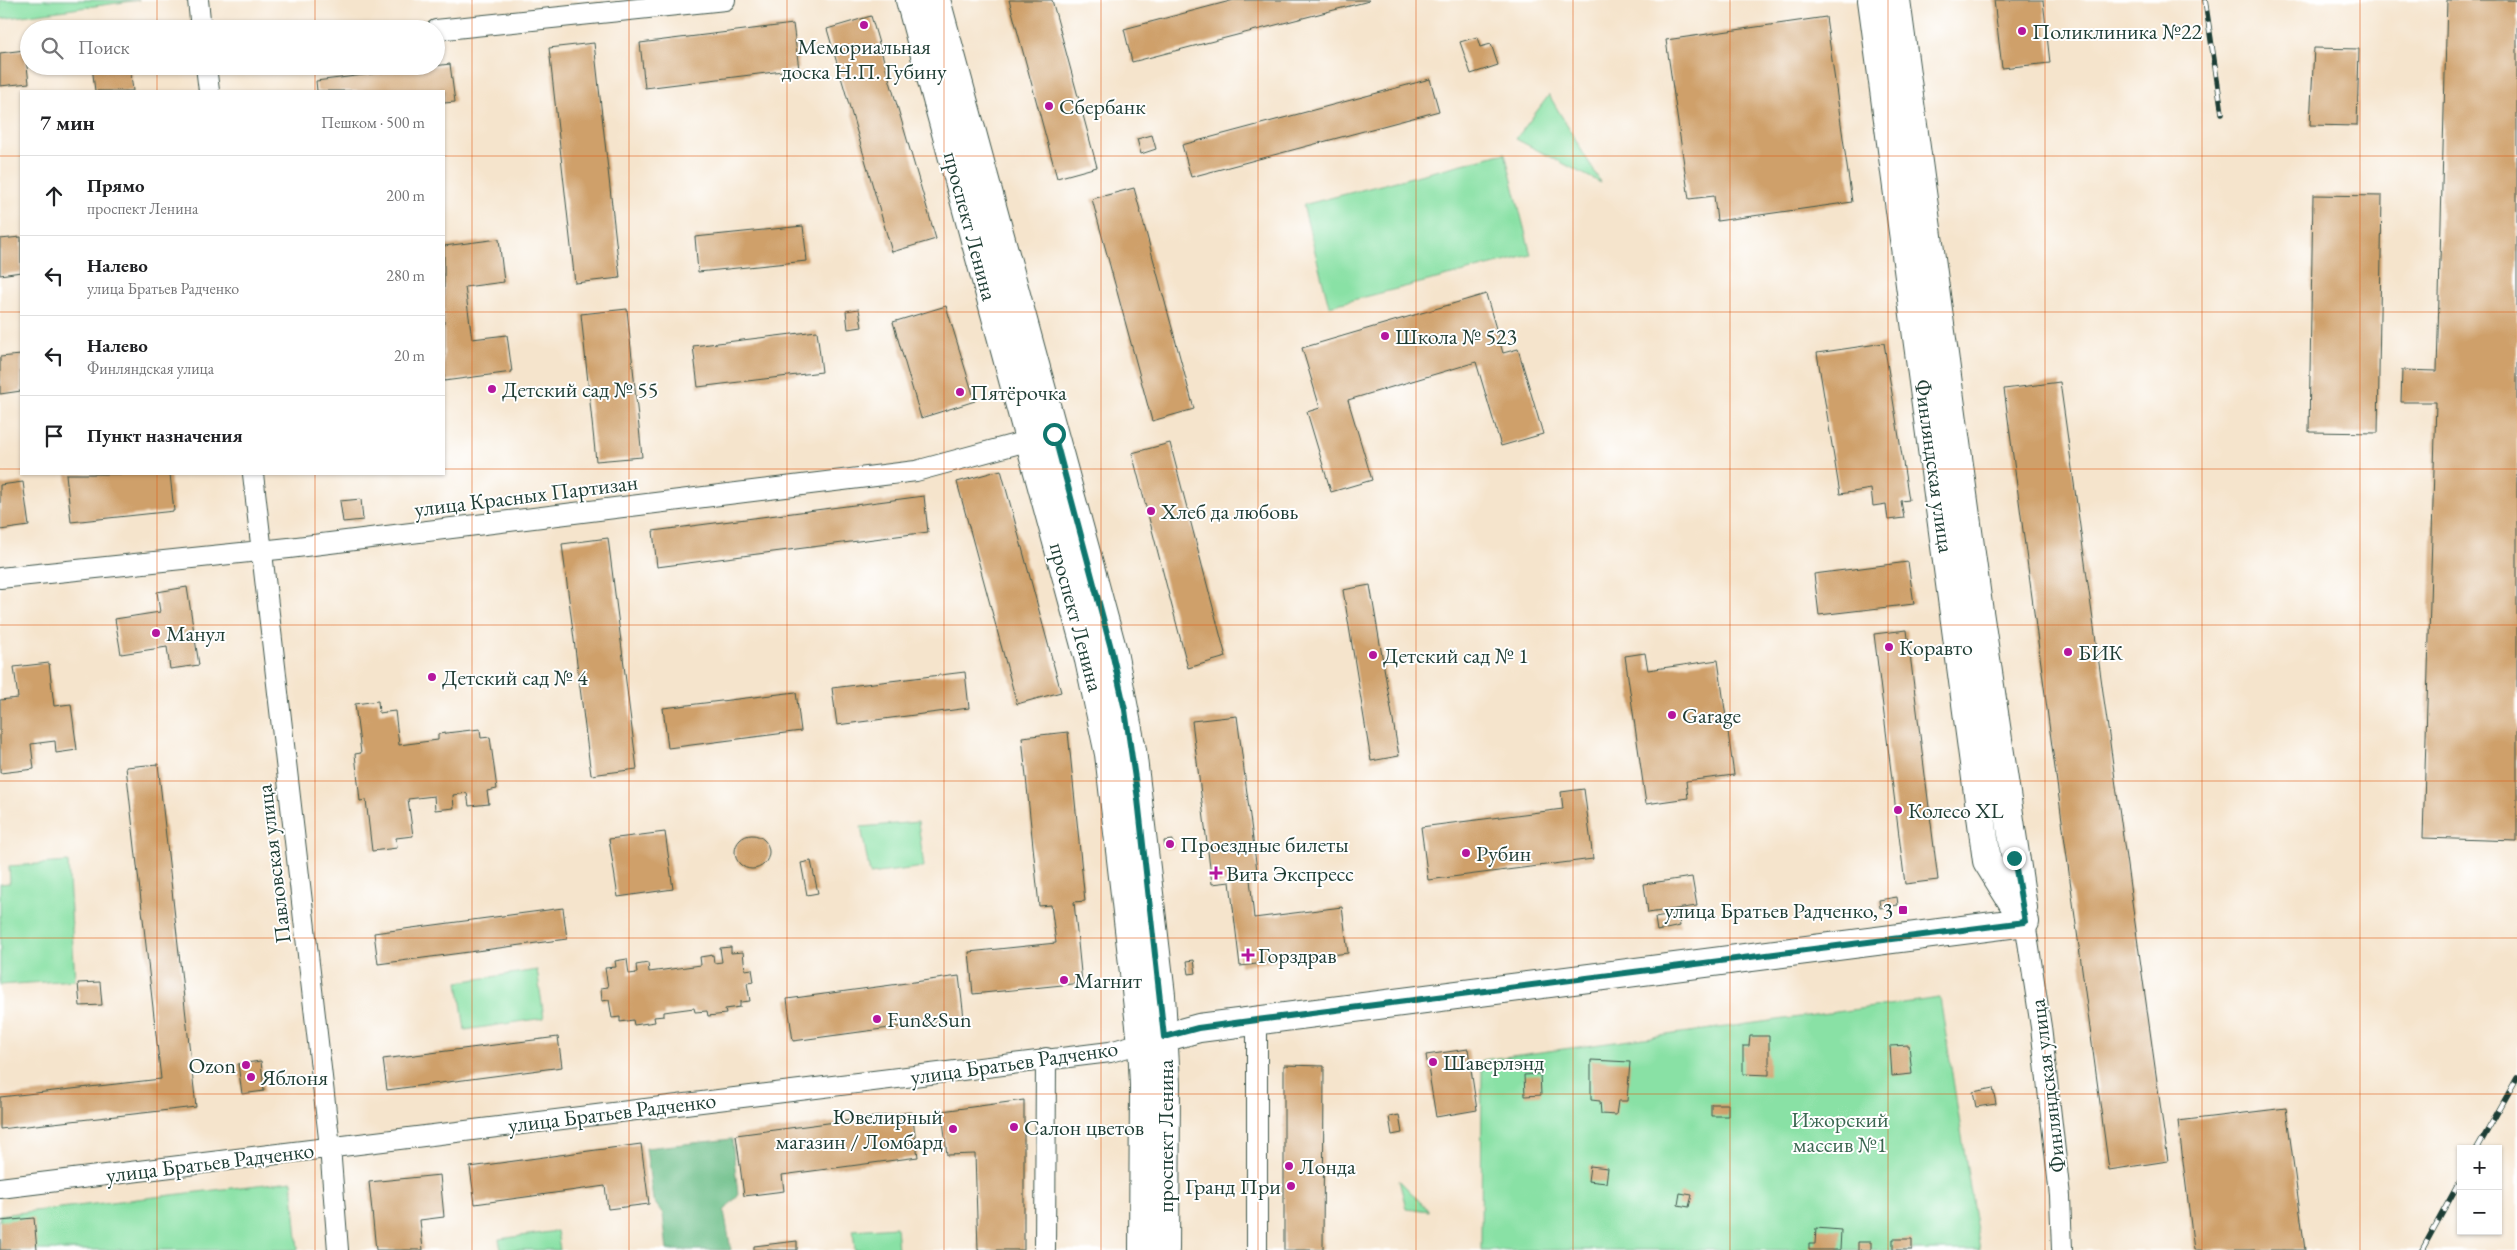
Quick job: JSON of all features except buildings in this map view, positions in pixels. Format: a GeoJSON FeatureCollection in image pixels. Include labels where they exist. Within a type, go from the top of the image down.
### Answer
{"type":"FeatureCollection","features":[{"type":"Feature","properties":{"kind":"street"},"geometry":{"type":"LineString","coordinates":[[198,0],[201,20]]}},
{"type":"Feature","properties":{"kind":"street"},"geometry":{"type":"LineString","coordinates":[[445,29],[725,0]]}},
{"type":"Feature","properties":{"kind":"street","name":"проспект Ленина"},"geometry":{"type":"LineString","coordinates":[[910,0],[1042,438],[1112,652],[1125,710],[1138,799],[1165,1250]]}},
{"type":"Feature","properties":{"kind":"street","name":"проспект Ленина"},"geometry":{"type":"LineString","coordinates":[[936,0],[1042,438]]}},
{"type":"Feature","properties":{"kind":"street","name":"Финляндская улица"},"geometry":{"type":"LineString","coordinates":[[1872,0],[1987,861],[2025,922]]}},
{"type":"Feature","properties":{"kind":"street","name":"Финляндская улица"},"geometry":{"type":"LineString","coordinates":[[1896,0],[1978,605],[2042,1036],[2060,1196],[2062,1250]]}},
{"type":"Feature","properties":{"kind":"street"},"geometry":{"type":"LineString","coordinates":[[207,75],[209,90]]}},
{"type":"Feature","properties":{"kind":"street","name":"улица Красных Партизан"},"geometry":{"type":"LineString","coordinates":[[0,578],[289,548],[916,471],[1042,438]]}},
{"type":"Feature","properties":{"kind":"street","name":"Павловская улица"},"geometry":{"type":"LineString","coordinates":[[252,475],[330,1147],[338,1250]]}},
{"type":"Feature","properties":{"kind":"street","name":"улица Братьев Радченко"},"geometry":{"type":"LineString","coordinates":[[0,1188],[1046,1058],[1110,1052],[1198,1028],[2025,922]]}},
{"type":"Feature","properties":{"kind":"street"},"geometry":{"type":"LineString","coordinates":[[1257,1020],[1257,1250]]}},
{"type":"Feature","properties":{"kind":"street","name":"проспект Ленина"},"geometry":{"type":"LineString","coordinates":[[1143,1250],[1144,1085],[1153,1040]]}},
{"type":"Feature","properties":{"kind":"street"},"geometry":{"type":"LineString","coordinates":[[1045,1250],[1046,1058]]}},
{"type":"Feature","properties":{"kind":"green space"},"geometry":{"type":"Polygon","coordinates":[[[0,0],[139,0],[0,19],[0,0]]]}},
{"type":"Feature","properties":{"kind":"green space"},"geometry":{"type":"Polygon","coordinates":[[[1549,95],[1601,183],[1516,139],[1549,95]]]}},
{"type":"Feature","properties":{"kind":"green space"},"geometry":{"type":"Polygon","coordinates":[[[1505,153],[1531,255],[1329,306],[1303,205],[1505,153]]]}},
{"type":"Feature","properties":{"kind":"green space"},"geometry":{"type":"Polygon","coordinates":[[[918,822],[924,867],[870,874],[861,827],[918,822]]]}},
{"type":"Feature","properties":{"kind":"green space"},"geometry":{"type":"Polygon","coordinates":[[[68,862],[75,980],[0,985],[0,884],[10,883],[9,866],[68,862]]]}},
{"type":"Feature","properties":{"kind":"green space"},"geometry":{"type":"Polygon","coordinates":[[[537,970],[544,1018],[465,1030],[458,982],[537,970]]]}},
{"type":"Feature","properties":{"kind":"green space","name":"Ижорский массив №1"},"geometry":{"type":"Polygon","coordinates":[[[1940,998],[1980,1250],[1481,1250],[1482,1060],[1940,998]]]}},
{"type":"Feature","properties":{"kind":"green space"},"geometry":{"type":"Polygon","coordinates":[[[732,1139],[738,1195],[724,1211],[731,1250],[667,1250],[663,1214],[653,1200],[646,1148],[732,1139]]]}},
{"type":"Feature","properties":{"kind":"green space"},"geometry":{"type":"Polygon","coordinates":[[[1399,1180],[1429,1211],[1406,1208],[1399,1180]]]}},
{"type":"Feature","properties":{"kind":"green space"},"geometry":{"type":"Polygon","coordinates":[[[292,1181],[298,1250],[0,1250],[0,1215],[292,1181]]]}},
{"type":"Feature","properties":{"kind":"green space"},"geometry":{"type":"Polygon","coordinates":[[[896,1227],[898,1250],[855,1250],[853,1230],[896,1227]]]}},
{"type":"Feature","properties":{"kind":"green space"},"geometry":{"type":"Polygon","coordinates":[[[557,1231],[560,1250],[501,1250],[499,1239],[557,1231]]]}},
{"type":"Feature","properties":{"kind":"railway"},"geometry":{"type":"LineString","coordinates":[[2205,0],[2222,113]]}},
{"type":"Feature","properties":{"kind":"railway"},"geometry":{"type":"LineString","coordinates":[[2479,1145],[2517,1078]]}},
{"type":"Feature","properties":{"kind":"railway"},"geometry":{"type":"LineString","coordinates":[[2422,1250],[2457,1186]]}},
{"type":"Feature","properties":{"kind":"place","name":"Мемориальная доска Н.П. Губину"},"geometry":{"type":"Point","coordinates":[864,25]}},
{"type":"Feature","properties":{"kind":"place","name":"Поликлиника №22"},"geometry":{"type":"Point","coordinates":[2022,31]}},
{"type":"Feature","properties":{"kind":"place","name":"Сбербанк"},"geometry":{"type":"Point","coordinates":[1049,106]}},
{"type":"Feature","properties":{"kind":"place","name":"Школа № 523"},"geometry":{"type":"Point","coordinates":[1385,336]}},
{"type":"Feature","properties":{"kind":"place","name":"Детский сад № 55"},"geometry":{"type":"Point","coordinates":[492,389]}},
{"type":"Feature","properties":{"kind":"place","name":"Пятёрочка"},"geometry":{"type":"Point","coordinates":[960,392]}},
{"type":"Feature","properties":{"kind":"place","name":"Хлеб да любовь"},"geometry":{"type":"Point","coordinates":[1151,511]}},
{"type":"Feature","properties":{"kind":"place","name":"Манул"},"geometry":{"type":"Point","coordinates":[156,633]}},
{"type":"Feature","properties":{"kind":"place","name":"Коравто"},"geometry":{"type":"Point","coordinates":[1889,647]}},
{"type":"Feature","properties":{"kind":"place","name":"БИК"},"geometry":{"type":"Point","coordinates":[2068,652]}},
{"type":"Feature","properties":{"kind":"place","name":"Детский сад № 1"},"geometry":{"type":"Point","coordinates":[1373,655]}},
{"type":"Feature","properties":{"kind":"place","name":"Детский сад № 4"},"geometry":{"type":"Point","coordinates":[432,677]}},
{"type":"Feature","properties":{"kind":"place","name":"Garage"},"geometry":{"type":"Point","coordinates":[1672,715]}},
{"type":"Feature","properties":{"kind":"place","name":"Колесо XL"},"geometry":{"type":"Point","coordinates":[1898,810]}},
{"type":"Feature","properties":{"kind":"place","name":"Проездные билеты"},"geometry":{"type":"Point","coordinates":[1170,844]}},
{"type":"Feature","properties":{"kind":"place","name":"Рубин"},"geometry":{"type":"Point","coordinates":[1466,853]}},
{"type":"Feature","properties":{"kind":"place","name":"Вита Экспресс"},"geometry":{"type":"Point","coordinates":[1216,873]}},
{"type":"Feature","properties":{"kind":"place","name":"улица Братьев Радченко, 3"},"geometry":{"type":"Point","coordinates":[1903,910]}},
{"type":"Feature","properties":{"kind":"place","name":"Горздрав"},"geometry":{"type":"Point","coordinates":[1248,955]}},
{"type":"Feature","properties":{"kind":"place","name":"Магнит"},"geometry":{"type":"Point","coordinates":[1064,980]}},
{"type":"Feature","properties":{"kind":"place","name":"Fun&Sun"},"geometry":{"type":"Point","coordinates":[877,1019]}},
{"type":"Feature","properties":{"kind":"place","name":"Шаверлэнд"},"geometry":{"type":"Point","coordinates":[1433,1062]}},
{"type":"Feature","properties":{"kind":"place","name":"Ozon"},"geometry":{"type":"Point","coordinates":[246,1065]}},
{"type":"Feature","properties":{"kind":"place","name":"Яблоня"},"geometry":{"type":"Point","coordinates":[251,1077]}},
{"type":"Feature","properties":{"kind":"place","name":"Салон цветов"},"geometry":{"type":"Point","coordinates":[1014,1127]}},
{"type":"Feature","properties":{"kind":"place","name":"Ювелирный магазин / Ломбард"},"geometry":{"type":"Point","coordinates":[953,1129]}},
{"type":"Feature","properties":{"kind":"place","name":"Лонда"},"geometry":{"type":"Point","coordinates":[1289,1166]}},
{"type":"Feature","properties":{"kind":"place","name":"Гранд При"},"geometry":{"type":"Point","coordinates":[1291,1186]}},
{"type":"Feature","properties":{"kind":"route"},"geometry":{"type":"LineString","coordinates":[[1054,434],[1112,652],[1125,710],[1138,799],[1161,995],[1164,1037],[1198,1028],[1257,1020],[1719,963],[1959,929],[2025,922],[2014,858]]}}]}
